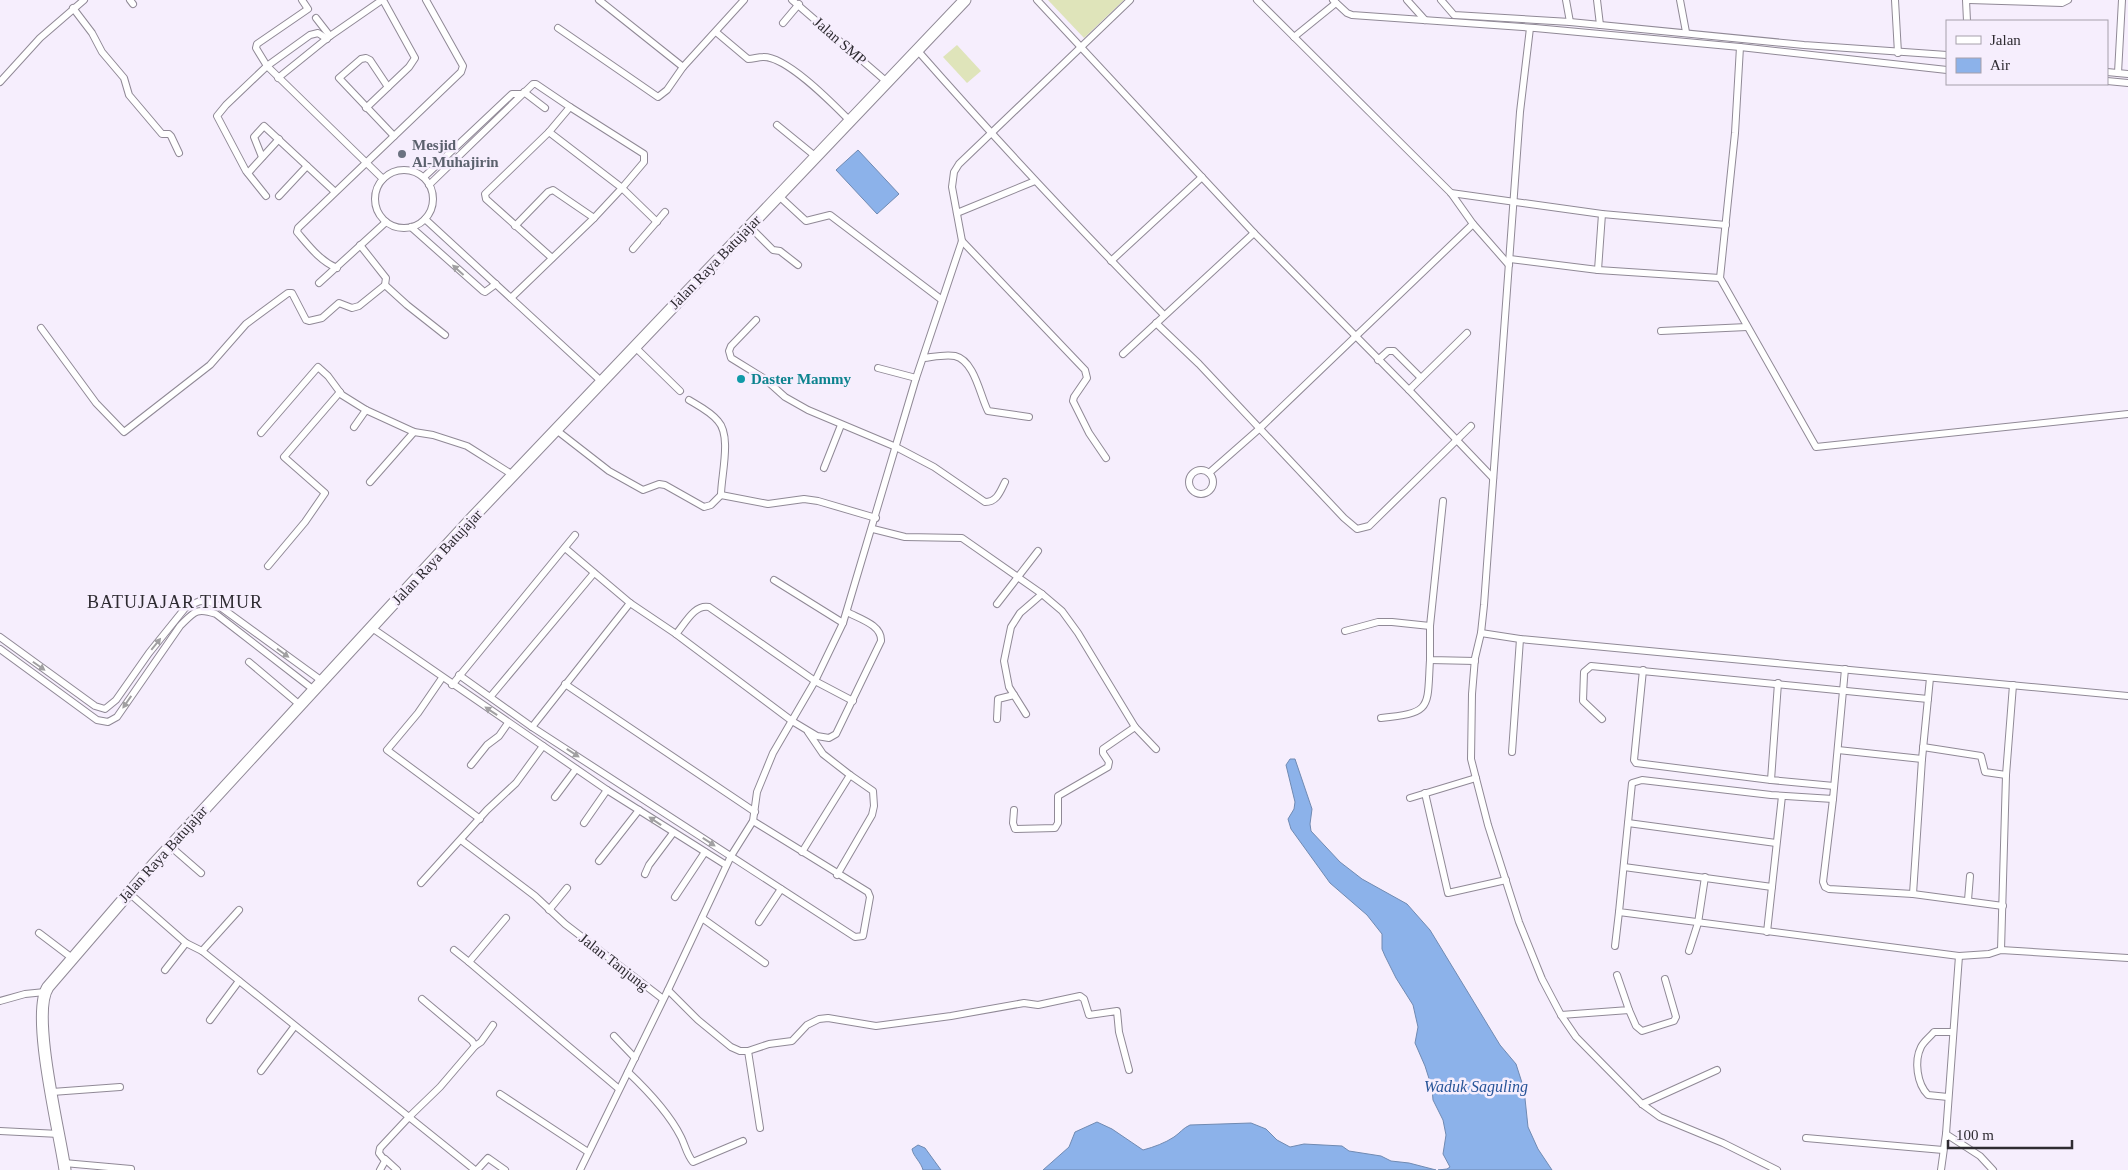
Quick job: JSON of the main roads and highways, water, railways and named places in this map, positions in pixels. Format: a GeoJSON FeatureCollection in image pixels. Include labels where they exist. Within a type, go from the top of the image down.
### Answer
{"type":"FeatureCollection","features":[{"type":"Feature","properties":{"kind":"highway","name":"Jalan Raya Batujajar"},"geometry":{"type":"LineString","coordinates":[[64,1166],[42,1035],[41,1007],[46,989],[170,846],[555,429],[602,382],[779,196],[814,156],[888,82],[965,0]]}},
{"type":"Feature","properties":{"kind":"water"},"geometry":{"type":"Polygon","coordinates":[[[858,150],[899,194],[877,214],[836,170],[858,150]]]}},
{"type":"Feature","properties":{"kind":"water","name":"Waduk Saguling"},"geometry":{"type":"Polygon","coordinates":[[[1290,759],[1295,759],[1312,809],[1311,831],[1340,862],[1362,879],[1407,904],[1430,930],[1500,1045],[1516,1064],[1524,1089],[1528,1127],[1538,1149],[1552,1170],[1438,1170],[1450,1167],[1443,1154],[1446,1135],[1443,1120],[1433,1100],[1432,1088],[1425,1066],[1415,1043],[1418,1027],[1413,1005],[1385,956],[1382,949],[1382,934],[1367,915],[1330,883],[1291,829],[1288,819],[1294,809],[1295,802],[1286,765],[1290,759]]]}},
{"type":"Feature","properties":{"kind":"water"},"geometry":{"type":"Polygon","coordinates":[[[1097,1122],[1112,1129],[1143,1150],[1167,1141],[1190,1125],[1251,1123],[1266,1129],[1277,1140],[1290,1147],[1304,1144],[1342,1146],[1349,1151],[1381,1156],[1391,1161],[1409,1163],[1436,1170],[1043,1170],[1069,1147],[1075,1132],[1097,1122]]]}},
{"type":"Feature","properties":{"kind":"water"},"geometry":{"type":"Polygon","coordinates":[[[918,1145],[925,1148],[941,1170],[923,1170],[912,1149],[918,1145]]]}},
{"type":"Feature","properties":{"kind":"place","name":"Mesjid Al-Muhajirin"},"geometry":{"type":"Point","coordinates":[402,154]}},
{"type":"Feature","properties":{"kind":"place","name":"Daster Mammy"},"geometry":{"type":"Point","coordinates":[741,379]}},
{"type":"Feature","properties":{"kind":"district","name":"BATUJAJAR TIMUR"},"geometry":{"type":"Point","coordinates":[175,602]}}]}
